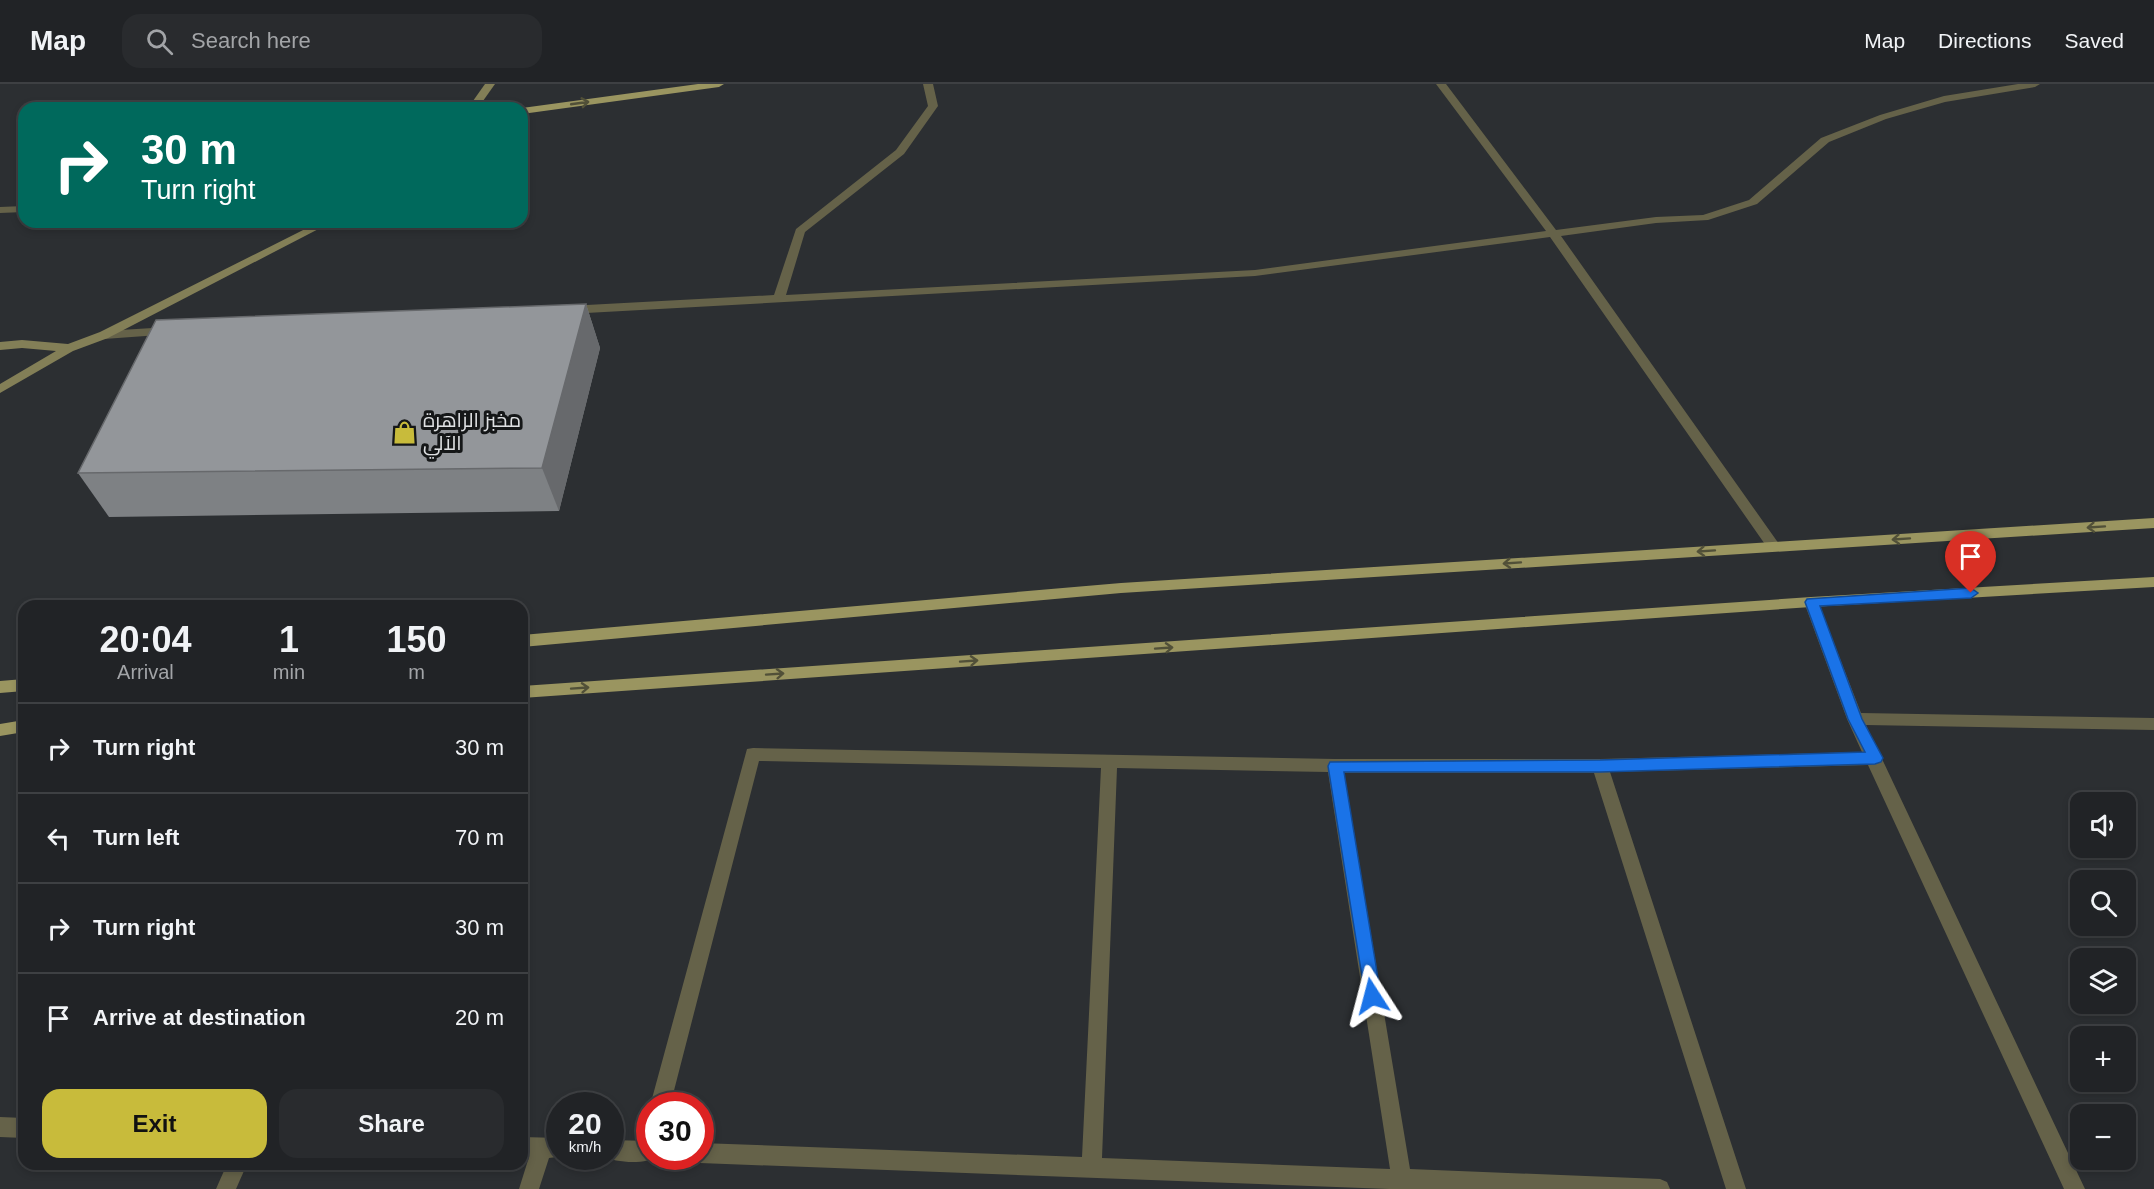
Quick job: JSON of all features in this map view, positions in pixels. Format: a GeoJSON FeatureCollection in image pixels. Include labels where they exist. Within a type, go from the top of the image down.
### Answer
{"type":"FeatureCollection","features":[{"type":"Feature","properties":{"kind":"main road"},"geometry":{"type":"LineString","coordinates":[[477,102],[490,84]]}},
{"type":"Feature","properties":{"kind":"main road"},"geometry":{"type":"LineString","coordinates":[[528,110],[719,84]]}},
{"type":"Feature","properties":{"kind":"main road"},"geometry":{"type":"LineString","coordinates":[[0,389],[69,348],[104,335],[315,228]]}},
{"type":"Feature","properties":{"kind":"main road"},"geometry":{"type":"LineString","coordinates":[[0,346],[22,344],[69,348]]}},
{"type":"Feature","properties":{"kind":"main road"},"geometry":{"type":"LineString","coordinates":[[528,640],[1121,588],[2154,523]]}},
{"type":"Feature","properties":{"kind":"main road"},"geometry":{"type":"LineString","coordinates":[[528,692],[1811,602],[2154,582]]}},
{"type":"Feature","properties":{"kind":"main road"},"geometry":{"type":"LineString","coordinates":[[0,687],[18,686]]}},
{"type":"Feature","properties":{"kind":"main road"},"geometry":{"type":"LineString","coordinates":[[0,730],[18,727]]}},
{"type":"Feature","properties":{"kind":"street"},"geometry":{"type":"LineString","coordinates":[[779,299],[800,231],[900,152],[933,106],[928,84]]}},
{"type":"Feature","properties":{"kind":"street"},"geometry":{"type":"LineString","coordinates":[[1441,84],[1553,234],[1774,547]]}},
{"type":"Feature","properties":{"kind":"street"},"geometry":{"type":"LineString","coordinates":[[554,311],[1255,273],[1656,220],[1704,218],[1753,202],[1825,140],[1883,117],[1944,99],[2035,84]]}},
{"type":"Feature","properties":{"kind":"street"},"geometry":{"type":"LineString","coordinates":[[0,210],[18,209]]}},
{"type":"Feature","properties":{"kind":"street"},"geometry":{"type":"LineString","coordinates":[[104,335],[187,330]]}},
{"type":"Feature","properties":{"kind":"street"},"geometry":{"type":"LineString","coordinates":[[1811,602],[1855,719],[2075,1189]]}},
{"type":"Feature","properties":{"kind":"street"},"geometry":{"type":"LineString","coordinates":[[1855,719],[2154,724]]}},
{"type":"Feature","properties":{"kind":"street"},"geometry":{"type":"LineString","coordinates":[[664,1092],[753,754],[1335,766],[1600,766],[1875,758]]}},
{"type":"Feature","properties":{"kind":"street"},"geometry":{"type":"LineString","coordinates":[[1092,1168],[1109,760]]}},
{"type":"Feature","properties":{"kind":"street"},"geometry":{"type":"LineString","coordinates":[[1335,766],[1402,1180]]}},
{"type":"Feature","properties":{"kind":"street"},"geometry":{"type":"LineString","coordinates":[[1600,766],[1736,1189]]}},
{"type":"Feature","properties":{"kind":"street"},"geometry":{"type":"LineString","coordinates":[[0,1127],[18,1128]]}},
{"type":"Feature","properties":{"kind":"street"},"geometry":{"type":"LineString","coordinates":[[529,1189],[541,1147]]}},
{"type":"Feature","properties":{"kind":"street"},"geometry":{"type":"LineString","coordinates":[[714,1154],[1092,1168],[1275,1182],[1402,1180],[1660,1189]]}},
{"type":"Feature","properties":{"kind":"street"},"geometry":{"type":"LineString","coordinates":[[226,1189],[234,1170]]}},
{"type":"Feature","properties":{"kind":"building"},"geometry":{"type":"Polygon","coordinates":[[[586,304],[542,468],[78,473],[156,320],[586,304]]]}},
{"type":"Feature","properties":{"kind":"place","name":"مخبز الزاهرة الآلي"},"geometry":{"type":"Point","coordinates":[405,432]}},
{"type":"Feature","properties":{"kind":"route"},"geometry":{"type":"LineString","coordinates":[[1372,996],[1335,766],[1600,766],[1875,758],[1855,719],[1811,602],[1971,593]]}}]}
